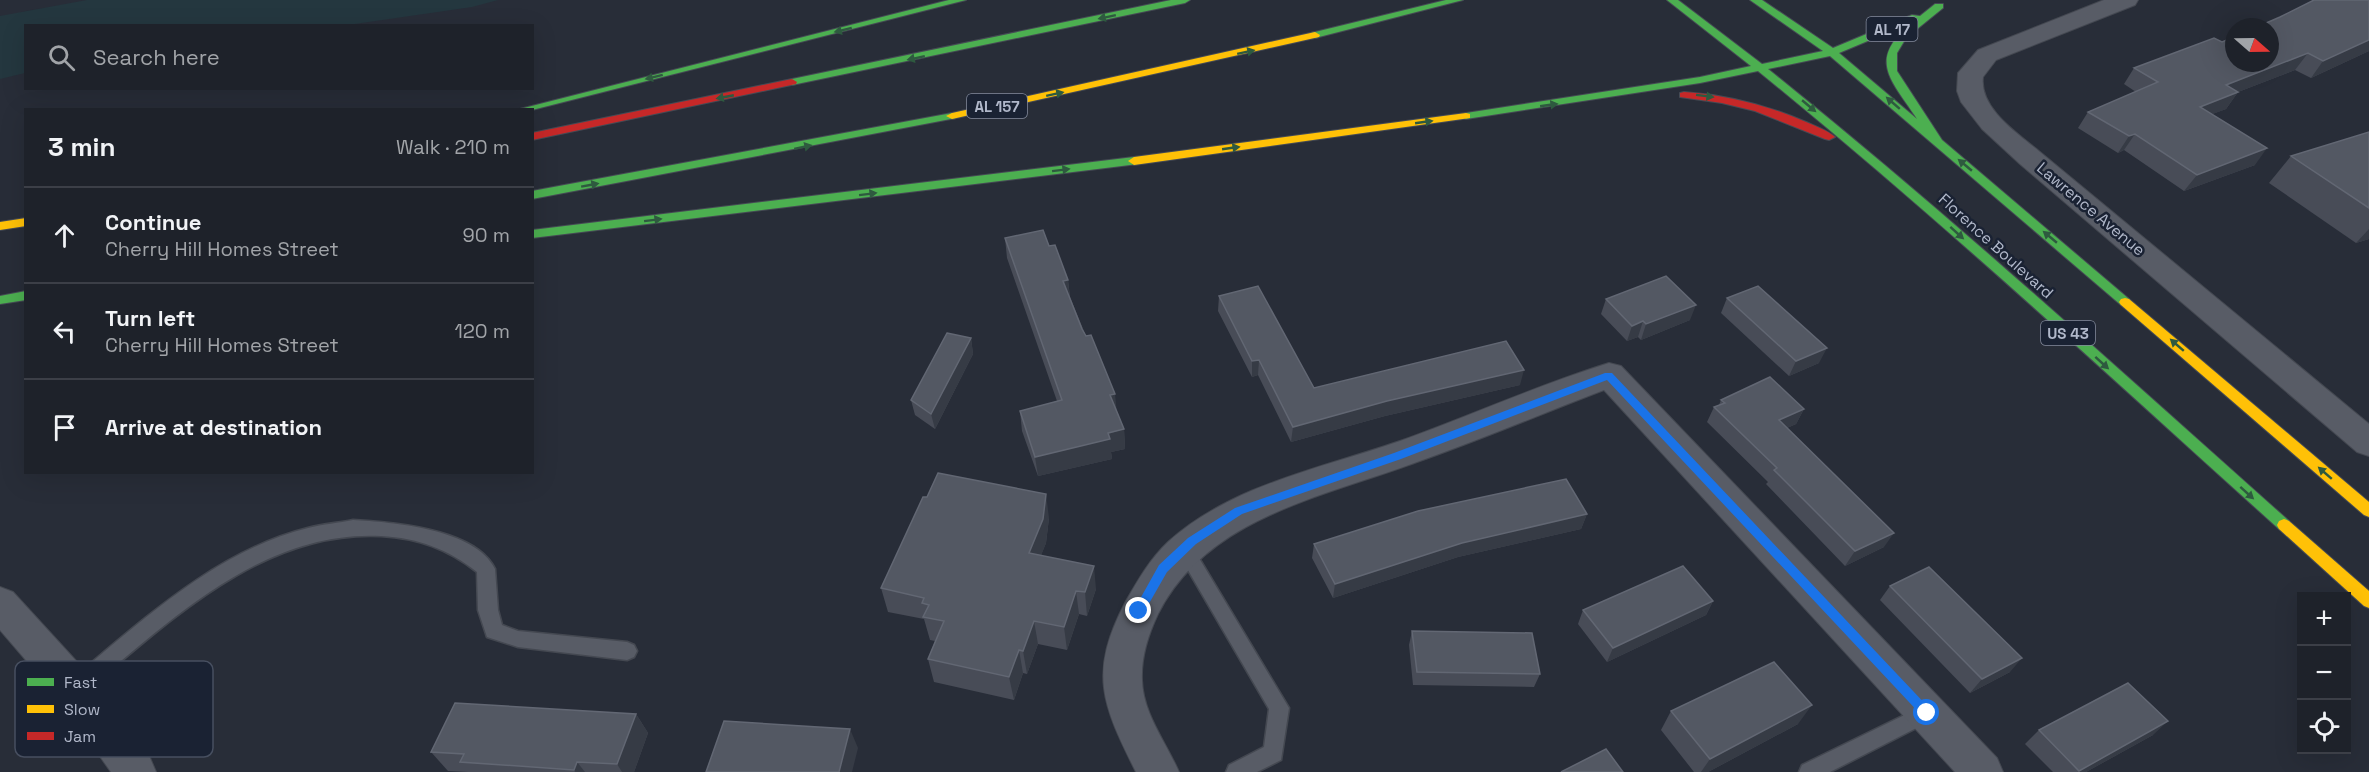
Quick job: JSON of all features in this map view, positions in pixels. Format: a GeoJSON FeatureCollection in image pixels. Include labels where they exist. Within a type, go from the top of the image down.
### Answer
{"type":"FeatureCollection","features":[{"type":"Feature","properties":{"kind":"main road"},"geometry":{"type":"LineString","coordinates":[[529,108],[961,0]]}},
{"type":"Feature","properties":{"kind":"main road"},"geometry":{"type":"LineString","coordinates":[[534,137],[1185,0]]}},
{"type":"Feature","properties":{"kind":"main road","name":"AL 157"},"geometry":{"type":"LineString","coordinates":[[534,195],[750,158],[1037,98],[1293,42],[1458,0]]}},
{"type":"Feature","properties":{"kind":"main road","name":"Florence Boulevard"},"geometry":{"type":"LineString","coordinates":[[1672,0],[1764,68],[1874,159],[2369,601]]}},
{"type":"Feature","properties":{"kind":"main road"},"geometry":{"type":"LineString","coordinates":[[1755,0],[1832,52],[2369,511]]}},
{"type":"Feature","properties":{"kind":"main road"},"geometry":{"type":"LineString","coordinates":[[1937,141],[1892,71],[1892,53],[1902,36],[1944,3]]}},
{"type":"Feature","properties":{"kind":"main road","name":"AL 17"},"geometry":{"type":"LineString","coordinates":[[1764,68],[1832,52],[1944,3]]}},
{"type":"Feature","properties":{"kind":"main road"},"geometry":{"type":"LineString","coordinates":[[534,234],[1173,156],[1626,94],[1764,68]]}},
{"type":"Feature","properties":{"kind":"main road"},"geometry":{"type":"LineString","coordinates":[[1626,94],[1698,95],[1768,108],[1874,159]]}},
{"type":"Feature","properties":{"kind":"main road"},"geometry":{"type":"LineString","coordinates":[[0,226],[24,222]]}},
{"type":"Feature","properties":{"kind":"main road"},"geometry":{"type":"LineString","coordinates":[[2,299],[24,295]]}},
{"type":"Feature","properties":{"kind":"street","name":"Lawrence Avenue"},"geometry":{"type":"LineString","coordinates":[[2126,0],[1987,55],[1973,68],[1968,82],[1973,101],[1992,123],[2030,158],[2369,443]]}},
{"type":"Feature","properties":{"kind":"street"},"geometry":{"type":"LineString","coordinates":[[1158,772],[1124,698],[1123,651],[1139,611],[1163,568],[1184,548],[1239,511],[1398,456],[1608,375],[1982,772]]}},
{"type":"Feature","properties":{"kind":"street"},"geometry":{"type":"LineString","coordinates":[[0,603],[51,661]]}},
{"type":"Feature","properties":{"kind":"street"},"geometry":{"type":"LineString","coordinates":[[124,757],[135,772]]}},
{"type":"Feature","properties":{"kind":"lane"},"geometry":{"type":"LineString","coordinates":[[109,661],[187,598],[249,558],[314,532],[370,525],[424,534],[464,549],[486,569],[488,610],[494,631],[518,639],[627,651]]}},
{"type":"Feature","properties":{"kind":"lane"},"geometry":{"type":"LineString","coordinates":[[1184,548],[1279,708],[1274,753],[1236,772]]}},
{"type":"Feature","properties":{"kind":"lane"},"geometry":{"type":"LineString","coordinates":[[1809,772],[1927,713]]}},
{"type":"Feature","properties":{"kind":"shaded area"},"geometry":{"type":"Polygon","coordinates":[[[87,0],[498,0],[472,7],[355,24],[24,24],[24,73],[0,79],[0,16],[87,0]]]}},
{"type":"Feature","properties":{"kind":"building"},"geometry":{"type":"Polygon","coordinates":[[[2314,0],[2369,0],[2369,40],[2323,61],[2308,53],[2279,64],[2278,18],[2314,0]]]}},
{"type":"Feature","properties":{"kind":"building"},"geometry":{"type":"Polygon","coordinates":[[[2214,38],[2222,42],[2225,41],[2225,72],[2259,72],[2226,85],[2238,92],[2200,107],[2267,148],[2197,175],[2135,134],[2129,136],[2088,112],[2158,82],[2134,68],[2214,38]]]}},
{"type":"Feature","properties":{"kind":"building"},"geometry":{"type":"Polygon","coordinates":[[[2369,132],[2369,208],[2291,156],[2369,132]]]}},
{"type":"Feature","properties":{"kind":"building"},"geometry":{"type":"Polygon","coordinates":[[[1043,230],[1049,246],[1055,245],[1068,280],[1063,281],[1082,329],[1086,336],[1091,335],[1115,394],[1110,395],[1124,429],[1108,433],[1110,439],[1035,457],[1020,411],[1062,400],[1005,238],[1043,230]]]}},
{"type":"Feature","properties":{"kind":"building"},"geometry":{"type":"Polygon","coordinates":[[[1666,276],[1696,305],[1646,324],[1643,321],[1632,326],[1606,299],[1666,276]]]}},
{"type":"Feature","properties":{"kind":"building"},"geometry":{"type":"Polygon","coordinates":[[[1258,286],[1314,388],[1506,341],[1524,370],[1387,401],[1293,427],[1259,360],[1252,361],[1219,296],[1258,286]]]}},
{"type":"Feature","properties":{"kind":"building"},"geometry":{"type":"Polygon","coordinates":[[[1758,286],[1827,348],[1796,361],[1727,298],[1758,286]]]}},
{"type":"Feature","properties":{"kind":"building"},"geometry":{"type":"Polygon","coordinates":[[[947,333],[971,338],[931,414],[911,400],[947,333]]]}},
{"type":"Feature","properties":{"kind":"building"},"geometry":{"type":"Polygon","coordinates":[[[1770,377],[1804,409],[1779,420],[1894,533],[1855,551],[1774,470],[1777,468],[1714,407],[1725,403],[1721,400],[1770,377]]]}},
{"type":"Feature","properties":{"kind":"building"},"geometry":{"type":"Polygon","coordinates":[[[938,473],[1046,494],[1043,519],[1029,553],[1094,566],[1085,592],[1076,591],[1064,627],[1034,621],[1023,651],[1019,650],[1009,677],[928,659],[944,621],[923,617],[929,605],[922,603],[924,598],[881,588],[923,497],[927,497],[938,473]]]}},
{"type":"Feature","properties":{"kind":"building"},"geometry":{"type":"Polygon","coordinates":[[[1566,479],[1587,514],[1462,543],[1335,584],[1314,544],[1418,511],[1566,479]]]}},
{"type":"Feature","properties":{"kind":"building"},"geometry":{"type":"Polygon","coordinates":[[[1683,566],[1713,601],[1613,648],[1583,610],[1683,566]]]}},
{"type":"Feature","properties":{"kind":"building"},"geometry":{"type":"Polygon","coordinates":[[[1929,567],[2022,658],[1982,679],[1890,586],[1929,567]]]}},
{"type":"Feature","properties":{"kind":"building"},"geometry":{"type":"Polygon","coordinates":[[[1412,631],[1532,633],[1540,674],[1417,672],[1412,631]]]}},
{"type":"Feature","properties":{"kind":"building"},"geometry":{"type":"Polygon","coordinates":[[[1774,662],[1812,705],[1710,759],[1671,711],[1774,662]]]}},
{"type":"Feature","properties":{"kind":"building"},"geometry":{"type":"Polygon","coordinates":[[[2128,683],[2168,721],[2079,771],[2039,730],[2128,683]]]}},
{"type":"Feature","properties":{"kind":"building"},"geometry":{"type":"Polygon","coordinates":[[[455,703],[636,714],[617,764],[577,762],[574,770],[460,762],[464,754],[431,752],[455,703]]]}},
{"type":"Feature","properties":{"kind":"building"},"geometry":{"type":"Polygon","coordinates":[[[724,721],[850,729],[839,772],[706,772],[724,721]]]}},
{"type":"Feature","properties":{"kind":"building"},"geometry":{"type":"Polygon","coordinates":[[[1606,749],[1623,772],[1561,772],[1606,749]]]}},
{"type":"Feature","properties":{"kind":"traffic: fast"},"geometry":{"type":"LineString","coordinates":[[529,108],[961,0]]}},
{"type":"Feature","properties":{"kind":"traffic: fast"},"geometry":{"type":"LineString","coordinates":[[792,82],[1185,0]]}},
{"type":"Feature","properties":{"kind":"traffic: fast"},"geometry":{"type":"LineString","coordinates":[[1315,35],[1458,0]]}},
{"type":"Feature","properties":{"kind":"traffic: fast"},"geometry":{"type":"LineString","coordinates":[[1672,0],[1752,61],[1908,189],[2284,525]]}},
{"type":"Feature","properties":{"kind":"traffic: fast"},"geometry":{"type":"LineString","coordinates":[[1755,0],[1832,52],[2125,302]]}},
{"type":"Feature","properties":{"kind":"traffic: fast"},"geometry":{"type":"LineString","coordinates":[[1937,141],[1892,71],[1892,53],[1902,36],[1939,6]]}},
{"type":"Feature","properties":{"kind":"traffic: fast"},"geometry":{"type":"LineString","coordinates":[[1832,52],[1916,17]]}},
{"type":"Feature","properties":{"kind":"traffic: fast"},"geometry":{"type":"LineString","coordinates":[[1466,116],[1700,80],[1832,52]]}},
{"type":"Feature","properties":{"kind":"traffic: fast"},"geometry":{"type":"LineString","coordinates":[[534,195],[952,116]]}},
{"type":"Feature","properties":{"kind":"traffic: fast"},"geometry":{"type":"LineString","coordinates":[[534,234],[1134,161]]}},
{"type":"Feature","properties":{"kind":"traffic: fast"},"geometry":{"type":"LineString","coordinates":[[0,300],[24,295]]}},
{"type":"Feature","properties":{"kind":"traffic: slow"},"geometry":{"type":"LineString","coordinates":[[952,116],[1315,35]]}},
{"type":"Feature","properties":{"kind":"traffic: slow"},"geometry":{"type":"LineString","coordinates":[[1134,161],[1466,116]]}},
{"type":"Feature","properties":{"kind":"traffic: slow"},"geometry":{"type":"LineString","coordinates":[[0,226],[24,222]]}},
{"type":"Feature","properties":{"kind":"traffic: slow"},"geometry":{"type":"LineString","coordinates":[[2125,302],[2369,511]]}},
{"type":"Feature","properties":{"kind":"traffic: slow"},"geometry":{"type":"LineString","coordinates":[[2284,525],[2369,601]]}},
{"type":"Feature","properties":{"kind":"traffic: jam"},"geometry":{"type":"LineString","coordinates":[[534,137],[792,82]]}},
{"type":"Feature","properties":{"kind":"traffic: jam"},"geometry":{"type":"LineString","coordinates":[[1684,95],[1759,108],[1829,137]]}},
{"type":"Feature","properties":{"kind":"route"},"geometry":{"type":"LineString","coordinates":[[1139,611],[1163,568],[1192,541],[1239,511],[1398,456],[1608,375],[1927,713]]}}]}
